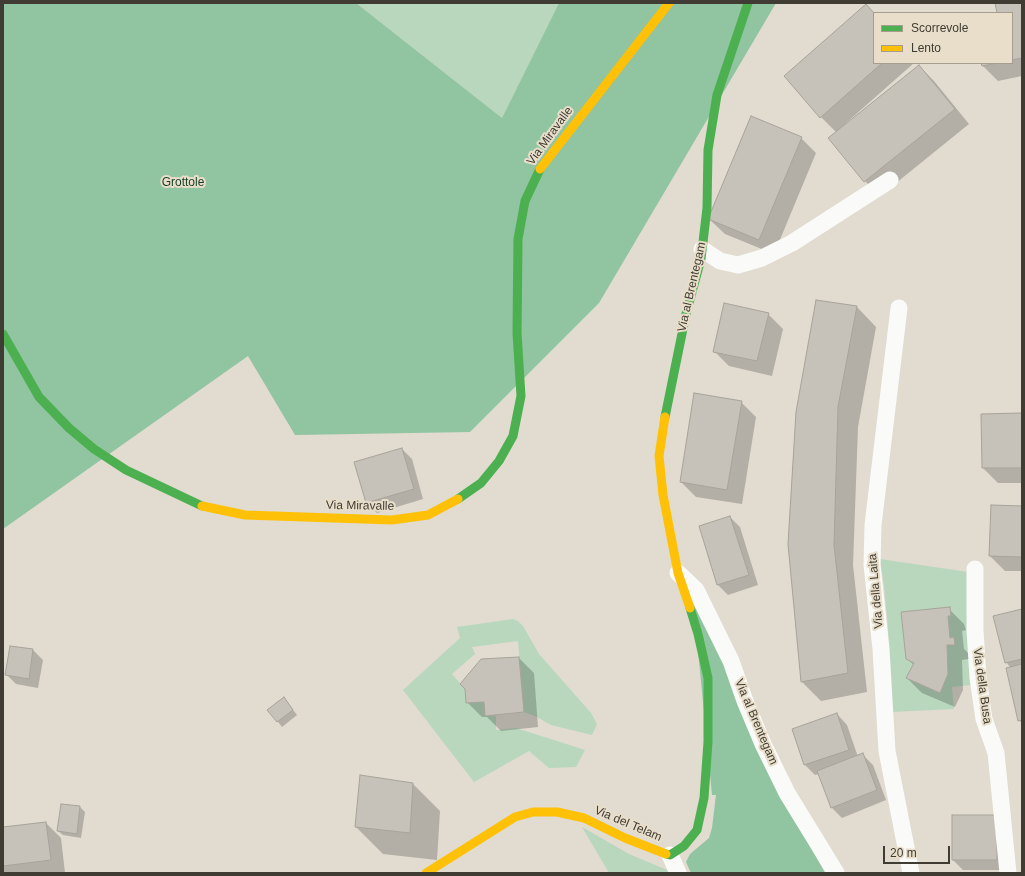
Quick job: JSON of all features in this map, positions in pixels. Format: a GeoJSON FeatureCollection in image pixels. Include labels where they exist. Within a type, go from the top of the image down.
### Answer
{"type":"FeatureCollection","features":[{"type":"Feature","properties":{"kind":"street","name":"Via Miravalle"},"geometry":{"type":"LineString","coordinates":[[3,334],[39,397],[69,428],[94,449],[126,470],[202,506],[245,515],[392,520],[428,515],[456,501],[481,483],[500,461],[513,436],[521,396],[517,333],[518,240],[525,201],[539,170],[669,3]]}},
{"type":"Feature","properties":{"kind":"street","name":"Via al Brentegam"},"geometry":{"type":"LineString","coordinates":[[708,678],[698,634],[678,572],[663,496],[659,456],[669,390],[686,314],[701,259],[707,208],[708,150],[717,95],[748,3]]}},
{"type":"Feature","properties":{"kind":"street"},"geometry":{"type":"LineString","coordinates":[[702,249],[720,261],[738,265],[762,258],[792,243],[890,180]]}},
{"type":"Feature","properties":{"kind":"street","name":"Via della Laita"},"geometry":{"type":"LineString","coordinates":[[899,308],[873,525],[872,565],[881,649],[887,751],[911,873]]}},
{"type":"Feature","properties":{"kind":"street","name":"Via della Busa"},"geometry":{"type":"LineString","coordinates":[[975,569],[975,630],[978,678],[984,719],[996,753],[1008,873]]}},
{"type":"Feature","properties":{"kind":"street","name":"Via al Brentegam"},"geometry":{"type":"LineString","coordinates":[[678,572],[696,590],[731,661],[754,723],[787,793],[836,873]]}},
{"type":"Feature","properties":{"kind":"street","name":"Via del Telam"},"geometry":{"type":"LineString","coordinates":[[426,873],[515,817],[533,812],[557,812],[584,818],[625,838],[670,855],[684,846],[697,830],[704,798],[708,742],[708,678]]}},
{"type":"Feature","properties":{"kind":"street"},"geometry":{"type":"LineString","coordinates":[[670,855],[678,873]]}},
{"type":"Feature","properties":{"kind":"green space","name":"Grottole"},"geometry":{"type":"Polygon","coordinates":[[[3,3],[356,3],[502,118],[559,3],[776,3],[599,303],[470,432],[295,435],[248,356],[3,529],[3,3]]]}},
{"type":"Feature","properties":{"kind":"green space"},"geometry":{"type":"Polygon","coordinates":[[[356,3],[559,3],[502,118],[356,3]]]}},
{"type":"Feature","properties":{"kind":"green space"},"geometry":{"type":"Polygon","coordinates":[[[880,559],[968,572],[972,685],[952,687],[954,709],[891,712],[888,628],[880,559]],[[950,608],[901,612],[906,659],[914,663],[906,678],[940,693],[948,674],[947,645],[954,637],[950,638],[948,616],[951,615],[950,608]]]}},
{"type":"Feature","properties":{"kind":"green space"},"geometry":{"type":"Polygon","coordinates":[[[693,599],[709,625],[776,784],[825,873],[691,873],[686,862],[690,854],[709,838],[712,828],[716,795],[712,795],[693,599]]]}},
{"type":"Feature","properties":{"kind":"green space"},"geometry":{"type":"Polygon","coordinates":[[[513,619],[518,621],[523,626],[539,654],[591,713],[597,724],[592,735],[551,725],[524,712],[518,641],[472,647],[475,654],[452,674],[465,689],[466,703],[484,702],[485,716],[496,715],[496,730],[516,728],[585,750],[576,767],[549,768],[529,751],[474,782],[403,690],[460,638],[457,627],[513,619]]]}},
{"type":"Feature","properties":{"kind":"green space"},"geometry":{"type":"Polygon","coordinates":[[[582,827],[629,854],[667,870],[669,873],[609,873],[582,827]]]}},
{"type":"Feature","properties":{"kind":"building"},"geometry":{"type":"Polygon","coordinates":[[[995,3],[1022,3],[1022,58],[1013,60],[1013,12],[997,12],[995,3]]]}},
{"type":"Feature","properties":{"kind":"building"},"geometry":{"type":"Polygon","coordinates":[[[866,4],[873,12],[873,64],[881,64],[820,118],[784,76],[866,4]]]}},
{"type":"Feature","properties":{"kind":"building"},"geometry":{"type":"Polygon","coordinates":[[[981,64],[993,64],[982,66],[981,64]]]}},
{"type":"Feature","properties":{"kind":"building"},"geometry":{"type":"Polygon","coordinates":[[[919,65],[955,109],[864,182],[828,138],[919,65]]]}},
{"type":"Feature","properties":{"kind":"building"},"geometry":{"type":"Polygon","coordinates":[[[751,116],[802,137],[759,240],[708,219],[751,116]]]}},
{"type":"Feature","properties":{"kind":"building"},"geometry":{"type":"Polygon","coordinates":[[[816,300],[857,306],[838,407],[834,545],[848,673],[801,682],[788,544],[796,412],[816,300]]]}},
{"type":"Feature","properties":{"kind":"building"},"geometry":{"type":"Polygon","coordinates":[[[724,303],[769,313],[757,361],[713,352],[724,303]]]}},
{"type":"Feature","properties":{"kind":"building"},"geometry":{"type":"Polygon","coordinates":[[[694,393],[742,401],[727,490],[680,482],[694,393]]]}},
{"type":"Feature","properties":{"kind":"building"},"geometry":{"type":"Polygon","coordinates":[[[1022,413],[1022,468],[982,468],[981,414],[1022,413]]]}},
{"type":"Feature","properties":{"kind":"building"},"geometry":{"type":"Polygon","coordinates":[[[402,448],[414,489],[366,503],[354,462],[402,448]]]}},
{"type":"Feature","properties":{"kind":"building"},"geometry":{"type":"Polygon","coordinates":[[[991,505],[1022,506],[1022,557],[989,556],[991,505]]]}},
{"type":"Feature","properties":{"kind":"building"},"geometry":{"type":"Polygon","coordinates":[[[730,516],[749,575],[717,585],[699,526],[730,516]]]}},
{"type":"Feature","properties":{"kind":"building"},"geometry":{"type":"Polygon","coordinates":[[[950,607],[951,616],[948,616],[950,638],[954,637],[955,645],[947,645],[948,674],[940,693],[906,678],[914,663],[906,659],[901,612],[950,607]]]}},
{"type":"Feature","properties":{"kind":"building"},"geometry":{"type":"Polygon","coordinates":[[[1022,609],[1022,659],[1005,663],[993,616],[1022,609]]]}},
{"type":"Feature","properties":{"kind":"building"},"geometry":{"type":"Polygon","coordinates":[[[10,646],[33,649],[29,679],[5,675],[10,646]]]}},
{"type":"Feature","properties":{"kind":"building"},"geometry":{"type":"Polygon","coordinates":[[[519,657],[524,712],[485,716],[484,702],[466,703],[465,689],[460,684],[481,659],[519,657]]]}},
{"type":"Feature","properties":{"kind":"building"},"geometry":{"type":"Polygon","coordinates":[[[1022,664],[1022,720],[1018,721],[1006,668],[1022,664]]]}},
{"type":"Feature","properties":{"kind":"building"},"geometry":{"type":"Polygon","coordinates":[[[284,697],[293,710],[277,722],[267,710],[284,697]]]}},
{"type":"Feature","properties":{"kind":"building"},"geometry":{"type":"Polygon","coordinates":[[[837,713],[849,750],[804,765],[792,729],[837,713]]]}},
{"type":"Feature","properties":{"kind":"building"},"geometry":{"type":"Polygon","coordinates":[[[863,753],[877,790],[831,808],[817,771],[863,753]]]}},
{"type":"Feature","properties":{"kind":"building"},"geometry":{"type":"Polygon","coordinates":[[[360,775],[413,783],[410,833],[355,827],[360,775]]]}},
{"type":"Feature","properties":{"kind":"building"},"geometry":{"type":"Polygon","coordinates":[[[61,804],[80,806],[77,834],[57,831],[61,804]]]}},
{"type":"Feature","properties":{"kind":"building"},"geometry":{"type":"Polygon","coordinates":[[[952,815],[997,815],[997,860],[952,860],[952,815]]]}},
{"type":"Feature","properties":{"kind":"building"},"geometry":{"type":"Polygon","coordinates":[[[46,822],[51,860],[3,866],[3,827],[46,822]]]}},
{"type":"Feature","properties":{"kind":"traffic: fast"},"geometry":{"type":"LineString","coordinates":[[665,417],[686,314],[701,259],[707,208],[708,150],[717,95],[748,3]]}},
{"type":"Feature","properties":{"kind":"traffic: fast"},"geometry":{"type":"LineString","coordinates":[[458,499],[481,483],[499,461],[513,436],[521,396],[517,333],[518,239],[525,201],[540,169]]}},
{"type":"Feature","properties":{"kind":"traffic: fast"},"geometry":{"type":"LineString","coordinates":[[3,334],[39,397],[69,428],[94,449],[126,470],[202,506]]}},
{"type":"Feature","properties":{"kind":"traffic: fast"},"geometry":{"type":"LineString","coordinates":[[666,854],[670,855],[684,846],[697,830],[704,798],[708,742],[708,678],[698,634],[690,608]]}},
{"type":"Feature","properties":{"kind":"traffic: slow"},"geometry":{"type":"LineString","coordinates":[[540,169],[669,3]]}},
{"type":"Feature","properties":{"kind":"traffic: slow"},"geometry":{"type":"LineString","coordinates":[[665,417],[659,456],[663,495],[678,573],[690,608]]}},
{"type":"Feature","properties":{"kind":"traffic: slow"},"geometry":{"type":"LineString","coordinates":[[202,506],[245,515],[392,520],[428,515],[458,499]]}},
{"type":"Feature","properties":{"kind":"traffic: slow"},"geometry":{"type":"LineString","coordinates":[[426,873],[515,817],[533,812],[557,812],[584,818],[625,838],[666,854]]}}]}
